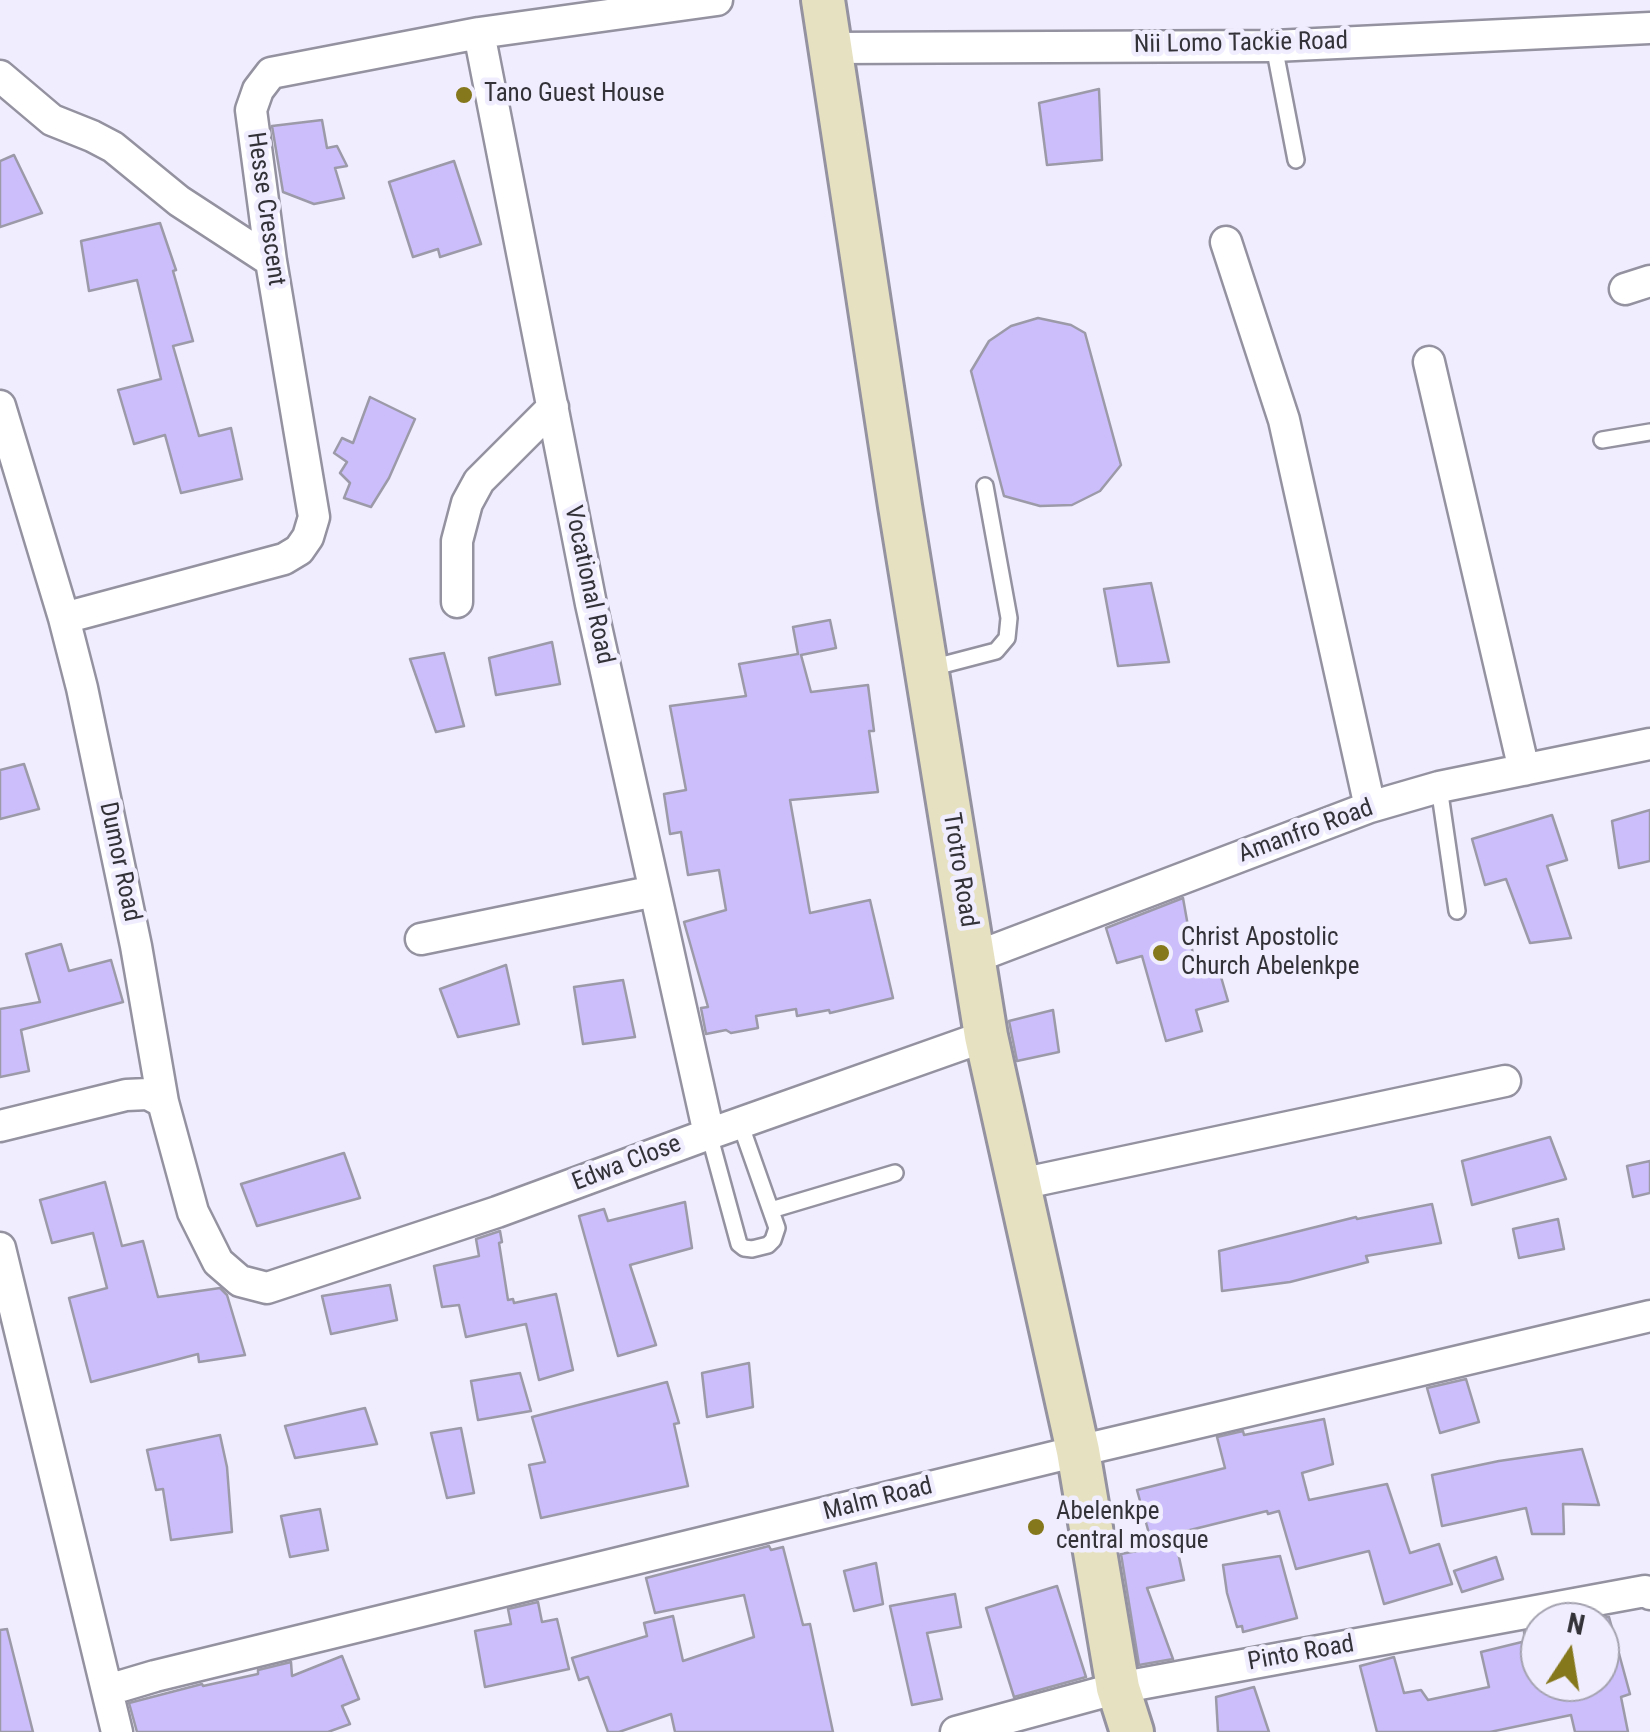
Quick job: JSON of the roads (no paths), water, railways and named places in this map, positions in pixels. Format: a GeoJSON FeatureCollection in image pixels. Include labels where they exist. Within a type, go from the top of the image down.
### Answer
{"type":"FeatureCollection","features":[{"type":"Feature","properties":{"kind":"street","name":"Hesse Crescent"},"geometry":{"type":"LineString","coordinates":[[64,618],[284,559],[299,550],[308,537],[314,517],[250,110],[271,73],[478,33],[717,0]]}},
{"type":"Feature","properties":{"kind":"street","name":"Trotro Road"},"geometry":{"type":"LineString","coordinates":[[823,0],[986,1036],[1078,1451],[1118,1688],[1132,1732]]}},
{"type":"Feature","properties":{"kind":"street","name":"Nii Lomo Tackie Road"},"geometry":{"type":"LineString","coordinates":[[831,48],[1274,46],[1650,28]]}},
{"type":"Feature","properties":{"kind":"street","name":"Vocational Road"},"geometry":{"type":"LineString","coordinates":[[478,33],[592,604],[709,1134]]}},
{"type":"Feature","properties":{"kind":"street"},"geometry":{"type":"LineString","coordinates":[[0,76],[52,120],[113,147],[179,202],[271,261]]}},
{"type":"Feature","properties":{"kind":"street"},"geometry":{"type":"LineString","coordinates":[[1226,242],[1284,420],[1370,807]]}},
{"type":"Feature","properties":{"kind":"street"},"geometry":{"type":"LineString","coordinates":[[1430,362],[1524,770]]}},
{"type":"Feature","properties":{"kind":"street","name":"Dumor Road"},"geometry":{"type":"LineString","coordinates":[[0,406],[82,688],[136,946],[163,1102],[193,1212],[218,1262],[240,1281],[267,1288]]}},
{"type":"Feature","properties":{"kind":"street"},"geometry":{"type":"LineString","coordinates":[[457,602],[457,541],[467,502],[479,481],[553,407]]}},
{"type":"Feature","properties":{"kind":"street","name":"Amanfro Road"},"geometry":{"type":"LineString","coordinates":[[973,958],[1370,807],[1439,787],[1650,744]]}},
{"type":"Feature","properties":{"kind":"street"},"geometry":{"type":"LineString","coordinates":[[421,939],[655,892]]}},
{"type":"Feature","properties":{"kind":"street","name":"Edwa Close"},"geometry":{"type":"LineString","coordinates":[[267,1288],[498,1212],[986,1036]]}},
{"type":"Feature","properties":{"kind":"street"},"geometry":{"type":"LineString","coordinates":[[1020,1184],[1505,1082]]}},
{"type":"Feature","properties":{"kind":"street"},"geometry":{"type":"LineString","coordinates":[[0,1126],[126,1094],[148,1094],[163,1102]]}},
{"type":"Feature","properties":{"kind":"street"},"geometry":{"type":"LineString","coordinates":[[0,1248],[116,1732]]}},
{"type":"Feature","properties":{"kind":"street","name":"Malm Road"},"geometry":{"type":"LineString","coordinates":[[108,1690],[1078,1451],[1650,1316]]}},
{"type":"Feature","properties":{"kind":"street","name":"Pinto Road"},"geometry":{"type":"LineString","coordinates":[[956,1732],[1118,1688],[1645,1591],[1650,1594]]}},
{"type":"Feature","properties":{"kind":"lane"},"geometry":{"type":"LineString","coordinates":[[1274,46],[1296,160]]}},
{"type":"Feature","properties":{"kind":"lane"},"geometry":{"type":"LineString","coordinates":[[1602,440],[1650,432]]}},
{"type":"Feature","properties":{"kind":"lane"},"geometry":{"type":"LineString","coordinates":[[927,669],[996,650],[1007,638],[1009,618],[985,486]]}},
{"type":"Feature","properties":{"kind":"lane"},"geometry":{"type":"LineString","coordinates":[[1439,787],[1456,911]]}},
{"type":"Feature","properties":{"kind":"lane"},"geometry":{"type":"LineString","coordinates":[[709,1134],[738,1244],[744,1248],[768,1245],[777,1228],[740,1122]]}},
{"type":"Feature","properties":{"kind":"lane"},"geometry":{"type":"LineString","coordinates":[[771,1210],[895,1173]]}},
{"type":"Feature","properties":{"kind":"place","name":"Tano Guest House"},"geometry":{"type":"Point","coordinates":[464,95]}},
{"type":"Feature","properties":{"kind":"place","name":"Christ Apostolic Church Abelenkpe"},"geometry":{"type":"Point","coordinates":[1161,953]}},
{"type":"Feature","properties":{"kind":"place","name":"Abelenkpe central mosque"},"geometry":{"type":"Point","coordinates":[1036,1527]}}]}
